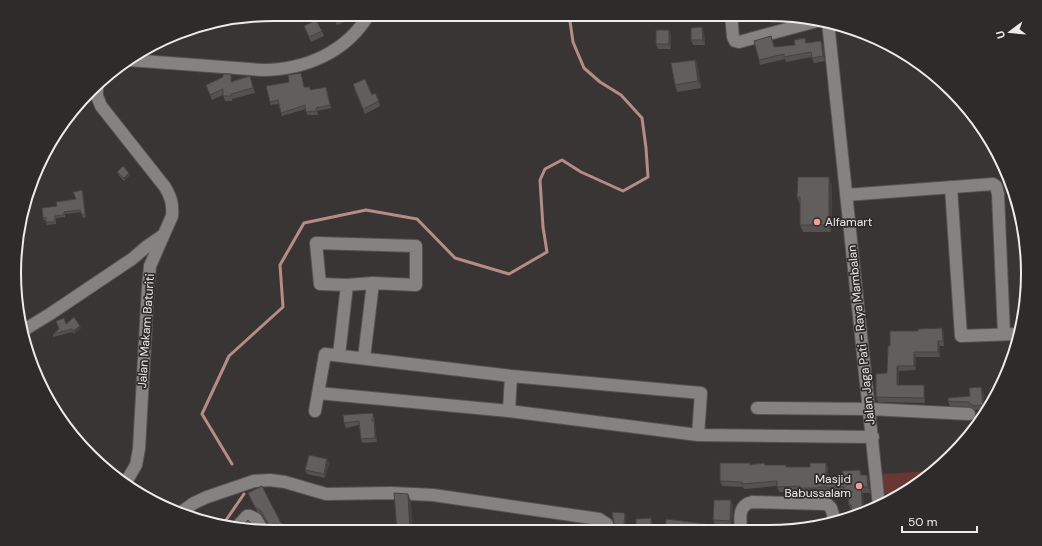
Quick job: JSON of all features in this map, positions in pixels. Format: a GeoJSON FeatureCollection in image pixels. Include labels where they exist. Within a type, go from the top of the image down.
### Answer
{"type":"FeatureCollection","features":[{"type":"Feature","properties":{"kind":"street"},"geometry":{"type":"LineString","coordinates":[[137,61],[262,70],[296,67],[317,60],[336,49],[353,35],[364,21]]}},
{"type":"Feature","properties":{"kind":"street"},"geometry":{"type":"LineString","coordinates":[[731,21],[733,38],[735,41],[739,42],[807,24]]}},
{"type":"Feature","properties":{"kind":"street","name":"Jalan Jaga Pati - Raya Mambalan"},"geometry":{"type":"LineString","coordinates":[[829,29],[878,500]]}},
{"type":"Feature","properties":{"kind":"street","name":"Jalan Makam Baturiti"},"geometry":{"type":"LineString","coordinates":[[97,93],[101,106],[165,187],[171,198],[172,216],[150,266],[139,449],[136,465],[128,479]]}},
{"type":"Feature","properties":{"kind":"street"},"geometry":{"type":"LineString","coordinates":[[846,195],[951,187],[993,184],[996,186],[1010,334],[961,336],[951,187]]}},
{"type":"Feature","properties":{"kind":"street"},"geometry":{"type":"LineString","coordinates":[[27,328],[126,263],[162,236]]}},
{"type":"Feature","properties":{"kind":"street"},"geometry":{"type":"LineString","coordinates":[[316,244],[416,246],[416,285],[373,283],[347,285],[320,284],[316,244]]}},
{"type":"Feature","properties":{"kind":"street"},"geometry":{"type":"LineString","coordinates":[[364,358],[373,283]]}},
{"type":"Feature","properties":{"kind":"street"},"geometry":{"type":"LineString","coordinates":[[340,355],[347,285]]}},
{"type":"Feature","properties":{"kind":"street"},"geometry":{"type":"LineString","coordinates":[[315,411],[325,354],[511,376],[701,393],[698,435]]}},
{"type":"Feature","properties":{"kind":"street"},"geometry":{"type":"LineString","coordinates":[[509,411],[511,376]]}},
{"type":"Feature","properties":{"kind":"street"},"geometry":{"type":"LineString","coordinates":[[318,393],[509,411],[698,435],[872,437]]}},
{"type":"Feature","properties":{"kind":"street"},"geometry":{"type":"LineString","coordinates":[[756,408],[870,409],[969,414]]}},
{"type":"Feature","properties":{"kind":"street"},"geometry":{"type":"LineString","coordinates":[[186,509],[207,496],[254,481],[270,480],[285,482],[326,494],[399,493],[433,495],[599,519],[607,525]]}},
{"type":"Feature","properties":{"kind":"street"},"geometry":{"type":"LineString","coordinates":[[741,525],[741,510],[750,502],[827,504],[831,506],[834,516]]}},
{"type":"Feature","properties":{"kind":"street"},"geometry":{"type":"LineString","coordinates":[[241,523],[247,516],[253,516],[258,524]]}},
{"type":"Feature","properties":{"kind":"shaded area"},"geometry":{"type":"Polygon","coordinates":[[[924,472],[909,483],[895,491],[883,494],[881,474],[924,472]]]}},
{"type":"Feature","properties":{"kind":"building"},"geometry":{"type":"Polygon","coordinates":[[[317,21],[322,31],[309,37],[304,26],[317,21]]]}},
{"type":"Feature","properties":{"kind":"building"},"geometry":{"type":"Polygon","coordinates":[[[702,27],[703,40],[691,40],[691,28],[702,27]]]}},
{"type":"Feature","properties":{"kind":"building"},"geometry":{"type":"Polygon","coordinates":[[[656,30],[669,30],[669,44],[656,44],[656,30]]]}},
{"type":"Feature","properties":{"kind":"building"},"geometry":{"type":"Polygon","coordinates":[[[771,36],[774,47],[795,45],[794,40],[805,38],[806,43],[821,41],[823,56],[812,58],[811,52],[784,57],[784,54],[759,60],[754,41],[771,36]]]}},
{"type":"Feature","properties":{"kind":"building"},"geometry":{"type":"Polygon","coordinates":[[[695,60],[698,81],[675,85],[671,63],[695,60]]]}},
{"type":"Feature","properties":{"kind":"building"},"geometry":{"type":"Polygon","coordinates":[[[301,73],[304,87],[310,87],[310,90],[326,87],[330,105],[316,108],[316,111],[306,112],[305,105],[281,113],[278,100],[270,102],[266,86],[289,82],[288,75],[301,73]]]}},
{"type":"Feature","properties":{"kind":"building"},"geometry":{"type":"Polygon","coordinates":[[[223,74],[231,74],[231,82],[250,76],[253,88],[231,94],[231,96],[223,96],[223,89],[210,95],[206,85],[223,77],[223,74]]]}},
{"type":"Feature","properties":{"kind":"building"},"geometry":{"type":"Polygon","coordinates":[[[365,79],[372,95],[375,93],[379,101],[363,109],[353,84],[365,79]]]}},
{"type":"Feature","properties":{"kind":"building"},"geometry":{"type":"Polygon","coordinates":[[[123,166],[129,173],[124,178],[117,172],[123,166]]]}},
{"type":"Feature","properties":{"kind":"building"},"geometry":{"type":"Polygon","coordinates":[[[798,177],[829,177],[829,225],[800,225],[800,197],[797,197],[798,177]]]}},
{"type":"Feature","properties":{"kind":"building"},"geometry":{"type":"Polygon","coordinates":[[[82,190],[85,214],[82,215],[80,210],[64,212],[64,215],[55,216],[55,222],[46,222],[46,217],[43,218],[42,208],[57,206],[56,202],[76,199],[73,192],[82,190]]]}},
{"type":"Feature","properties":{"kind":"building"},"geometry":{"type":"Polygon","coordinates":[[[74,317],[80,326],[73,331],[72,329],[53,334],[59,329],[56,321],[64,318],[66,324],[74,317]]]}},
{"type":"Feature","properties":{"kind":"building"},"geometry":{"type":"Polygon","coordinates":[[[942,328],[943,341],[938,341],[938,352],[914,352],[914,366],[897,366],[897,385],[924,385],[924,398],[876,397],[876,374],[887,373],[890,331],[918,331],[918,329],[942,328]]]}},
{"type":"Feature","properties":{"kind":"building"},"geometry":{"type":"Polygon","coordinates":[[[981,387],[983,405],[974,406],[968,402],[948,401],[948,398],[970,396],[969,388],[981,387]]]}},
{"type":"Feature","properties":{"kind":"building"},"geometry":{"type":"Polygon","coordinates":[[[373,413],[372,421],[374,421],[375,438],[361,439],[359,421],[344,423],[343,415],[373,413]]]}},
{"type":"Feature","properties":{"kind":"building"},"geometry":{"type":"Polygon","coordinates":[[[309,455],[327,459],[324,474],[305,470],[309,455]]]}},
{"type":"Feature","properties":{"kind":"building"},"geometry":{"type":"Polygon","coordinates":[[[720,463],[750,463],[750,465],[764,463],[765,465],[786,465],[786,467],[810,467],[810,463],[826,463],[826,476],[843,476],[842,471],[860,470],[860,475],[867,475],[868,487],[861,487],[862,507],[852,511],[851,505],[849,505],[848,493],[844,493],[844,487],[777,487],[777,481],[742,484],[742,482],[720,481],[720,463]]]}},
{"type":"Feature","properties":{"kind":"building"},"geometry":{"type":"Polygon","coordinates":[[[262,486],[283,525],[268,525],[261,511],[255,507],[248,493],[262,486]]]}},
{"type":"Feature","properties":{"kind":"building"},"geometry":{"type":"Polygon","coordinates":[[[394,493],[408,494],[410,525],[397,525],[394,493]]]}},
{"type":"Feature","properties":{"kind":"building"},"geometry":{"type":"Polygon","coordinates":[[[714,500],[731,500],[730,521],[713,520],[714,500]]]}},
{"type":"Feature","properties":{"kind":"building"},"geometry":{"type":"Polygon","coordinates":[[[612,512],[625,513],[624,525],[614,524],[612,512]]]}},
{"type":"Feature","properties":{"kind":"building"},"geometry":{"type":"Polygon","coordinates":[[[651,518],[651,525],[636,525],[636,519],[651,518]]]}},
{"type":"Feature","properties":{"kind":"building"},"geometry":{"type":"Polygon","coordinates":[[[666,519],[707,524],[707,525],[665,525],[666,519]]]}},
{"type":"Feature","properties":{"kind":"building"},"geometry":{"type":"Polygon","coordinates":[[[248,520],[251,524],[245,523],[248,520]]]}},
{"type":"Feature","properties":{"kind":"waterway"},"geometry":{"type":"LineString","coordinates":[[232,464],[202,414],[229,356],[283,307],[280,265],[304,223],[366,210],[417,219],[455,258],[509,274],[547,252],[543,227],[540,180],[545,169],[562,160],[581,172],[623,191],[648,177],[642,118],[621,95],[600,82],[584,68],[573,42],[570,21]]}},
{"type":"Feature","properties":{"kind":"waterway"},"geometry":{"type":"LineString","coordinates":[[226,520],[244,494]]}},
{"type":"Feature","properties":{"kind":"place","name":"Alfamart"},"geometry":{"type":"Point","coordinates":[817,222]}},
{"type":"Feature","properties":{"kind":"place","name":"Masjid Babussalam"},"geometry":{"type":"Point","coordinates":[859,486]}}]}
